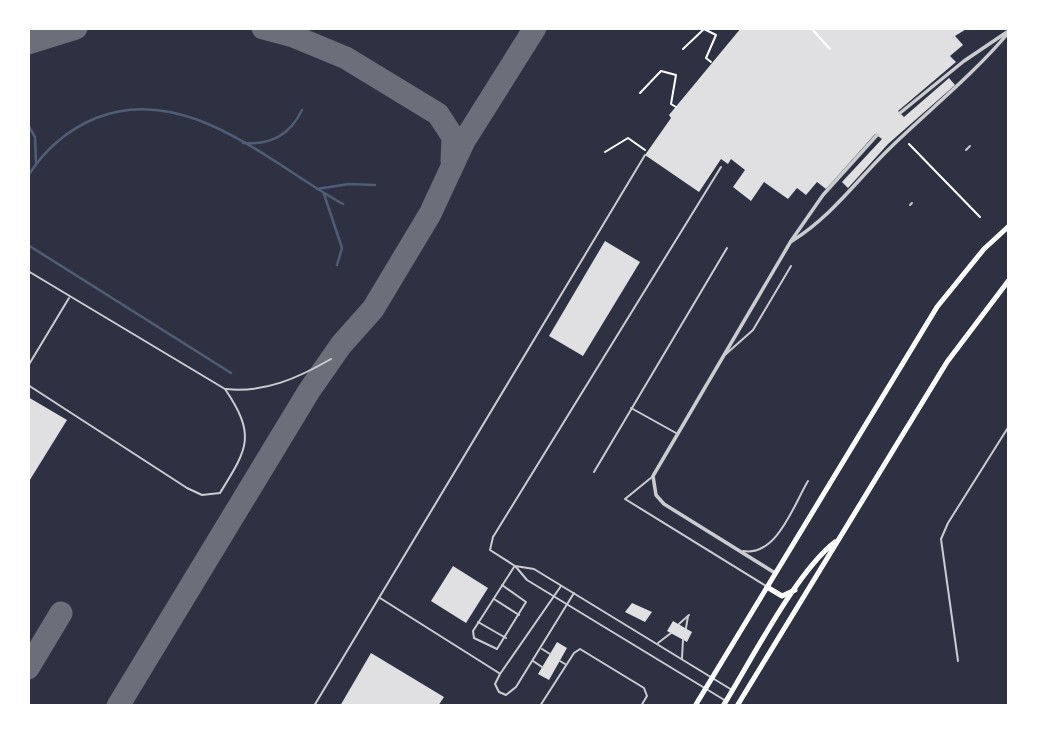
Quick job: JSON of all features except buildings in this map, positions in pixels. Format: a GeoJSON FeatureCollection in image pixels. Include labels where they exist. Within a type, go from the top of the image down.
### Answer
{"type":"FeatureCollection","features":[{"type":"Feature","properties":{"kind":"main road"},"geometry":{"type":"LineString","coordinates":[[695,706],[937,307],[984,249],[1009,226]]}},
{"type":"Feature","properties":{"kind":"main road"},"geometry":{"type":"LineString","coordinates":[[737,706],[947,362],[1009,280]]}},
{"type":"Feature","properties":{"kind":"main road"},"geometry":{"type":"LineString","coordinates":[[725,704],[822,552],[840,538]]}},
{"type":"Feature","properties":{"kind":"main road"},"geometry":{"type":"LineString","coordinates":[[767,587],[782,596],[796,590]]}},
{"type":"Feature","properties":{"kind":"main road"},"geometry":{"type":"LineString","coordinates":[[740,678],[750,685]]}},
{"type":"Feature","properties":{"kind":"street"},"geometry":{"type":"LineString","coordinates":[[900,113],[964,61],[1009,31]]}},
{"type":"Feature","properties":{"kind":"street"},"geometry":{"type":"LineString","coordinates":[[791,241],[825,219],[889,149],[971,75],[1009,31]]}},
{"type":"Feature","properties":{"kind":"street"},"geometry":{"type":"LineString","coordinates":[[775,573],[664,504],[656,495],[653,476],[791,241],[823,195],[877,135]]}},
{"type":"Feature","properties":{"kind":"lane"},"geometry":{"type":"LineString","coordinates":[[966,150],[970,146]]}},
{"type":"Feature","properties":{"kind":"lane"},"geometry":{"type":"LineString","coordinates":[[314,706],[645,155]]}},
{"type":"Feature","properties":{"kind":"lane"},"geometry":{"type":"LineString","coordinates":[[721,167],[490,546],[491,554],[515,566],[534,569],[733,691]]}},
{"type":"Feature","properties":{"kind":"lane"},"geometry":{"type":"LineString","coordinates":[[594,472],[727,248]]}},
{"type":"Feature","properties":{"kind":"lane"},"geometry":{"type":"LineString","coordinates":[[721,357],[738,346],[754,330],[791,266]]}},
{"type":"Feature","properties":{"kind":"lane"},"geometry":{"type":"LineString","coordinates":[[28,271],[225,389],[240,414],[245,431],[243,455],[219,493],[202,495],[28,385]]}},
{"type":"Feature","properties":{"kind":"lane"},"geometry":{"type":"LineString","coordinates":[[28,366],[70,296]]}},
{"type":"Feature","properties":{"kind":"lane"},"geometry":{"type":"LineString","coordinates":[[225,389],[264,388],[291,380],[331,359]]}},
{"type":"Feature","properties":{"kind":"lane"},"geometry":{"type":"LineString","coordinates":[[631,408],[676,433]]}},
{"type":"Feature","properties":{"kind":"lane"},"geometry":{"type":"LineString","coordinates":[[958,662],[942,539],[948,523],[1009,426]]}},
{"type":"Feature","properties":{"kind":"lane"},"geometry":{"type":"LineString","coordinates":[[653,476],[625,499],[767,587]]}},
{"type":"Feature","properties":{"kind":"lane"},"geometry":{"type":"LineString","coordinates":[[738,550],[750,552],[771,543],[808,481]]}},
{"type":"Feature","properties":{"kind":"lane"},"geometry":{"type":"LineString","coordinates":[[502,585],[525,599],[507,639],[501,647],[493,649],[472,635],[478,622],[493,598],[515,566]]}},
{"type":"Feature","properties":{"kind":"lane"},"geometry":{"type":"LineString","coordinates":[[515,566],[527,580],[725,704]]}},
{"type":"Feature","properties":{"kind":"lane"},"geometry":{"type":"LineString","coordinates":[[561,585],[500,674],[495,689],[506,695],[516,687],[574,593]]}},
{"type":"Feature","properties":{"kind":"lane"},"geometry":{"type":"LineString","coordinates":[[380,598],[500,674]]}},
{"type":"Feature","properties":{"kind":"lane"},"geometry":{"type":"LineString","coordinates":[[493,598],[520,615]]}},
{"type":"Feature","properties":{"kind":"lane"},"geometry":{"type":"LineString","coordinates":[[679,624],[689,615],[685,628]]}},
{"type":"Feature","properties":{"kind":"lane"},"geometry":{"type":"LineString","coordinates":[[478,622],[507,639]]}},
{"type":"Feature","properties":{"kind":"lane"},"geometry":{"type":"LineString","coordinates":[[657,644],[671,633]]}},
{"type":"Feature","properties":{"kind":"lane"},"geometry":{"type":"LineString","coordinates":[[681,659],[683,640]]}},
{"type":"Feature","properties":{"kind":"lane"},"geometry":{"type":"LineString","coordinates":[[540,648],[550,654]]}},
{"type":"Feature","properties":{"kind":"lane"},"geometry":{"type":"LineString","coordinates":[[540,706],[566,664],[580,649],[644,688],[647,696],[641,706]]}},
{"type":"Feature","properties":{"kind":"lane"},"geometry":{"type":"LineString","coordinates":[[532,660],[542,667]]}},
{"type":"Feature","properties":{"kind":"lane"},"geometry":{"type":"LineString","coordinates":[[560,660],[566,664]]}},
{"type":"Feature","properties":{"kind":"lane"},"geometry":{"type":"LineString","coordinates":[[552,673],[558,677]]}},
{"type":"Feature","properties":{"kind":"path"},"geometry":{"type":"LineString","coordinates":[[811,28],[830,49]]}},
{"type":"Feature","properties":{"kind":"path"},"geometry":{"type":"LineString","coordinates":[[683,50],[704,29],[716,35],[706,58],[710,62]]}},
{"type":"Feature","properties":{"kind":"path"},"geometry":{"type":"LineString","coordinates":[[640,93],[661,71],[676,75],[671,104],[676,107]]}},
{"type":"Feature","properties":{"kind":"path"},"geometry":{"type":"LineString","coordinates":[[605,152],[628,138],[641,148]]}},
{"type":"Feature","properties":{"kind":"path"},"geometry":{"type":"LineString","coordinates":[[909,144],[980,217]]}},
{"type":"Feature","properties":{"kind":"waterway"},"geometry":{"type":"LineString","coordinates":[[28,176],[57,141],[85,123],[129,110],[162,110],[226,132],[343,204]]}},
{"type":"Feature","properties":{"kind":"waterway"},"geometry":{"type":"LineString","coordinates":[[243,143],[262,142],[279,137],[292,126],[302,110]]}},
{"type":"Feature","properties":{"kind":"waterway"},"geometry":{"type":"LineString","coordinates":[[28,125],[35,137],[36,162]]}},
{"type":"Feature","properties":{"kind":"waterway"},"geometry":{"type":"LineString","coordinates":[[317,189],[349,184],[375,185]]}},
{"type":"Feature","properties":{"kind":"waterway"},"geometry":{"type":"LineString","coordinates":[[324,194],[342,248],[337,265]]}},
{"type":"Feature","properties":{"kind":"waterway"},"geometry":{"type":"LineString","coordinates":[[28,245],[231,373]]}},
{"type":"Feature","properties":{"kind":"taxiway"},"geometry":{"type":"LineString","coordinates":[[28,43],[76,28]]}},
{"type":"Feature","properties":{"kind":"taxiway"},"geometry":{"type":"LineString","coordinates":[[263,28],[293,36],[346,58],[438,114],[453,137],[452,161]]}},
{"type":"Feature","properties":{"kind":"taxiway"},"geometry":{"type":"LineString","coordinates":[[118,706],[309,391],[341,345],[373,309],[430,214],[464,141],[535,28]]}},
{"type":"Feature","properties":{"kind":"taxiway"},"geometry":{"type":"LineString","coordinates":[[28,668],[61,613]]}}]}
